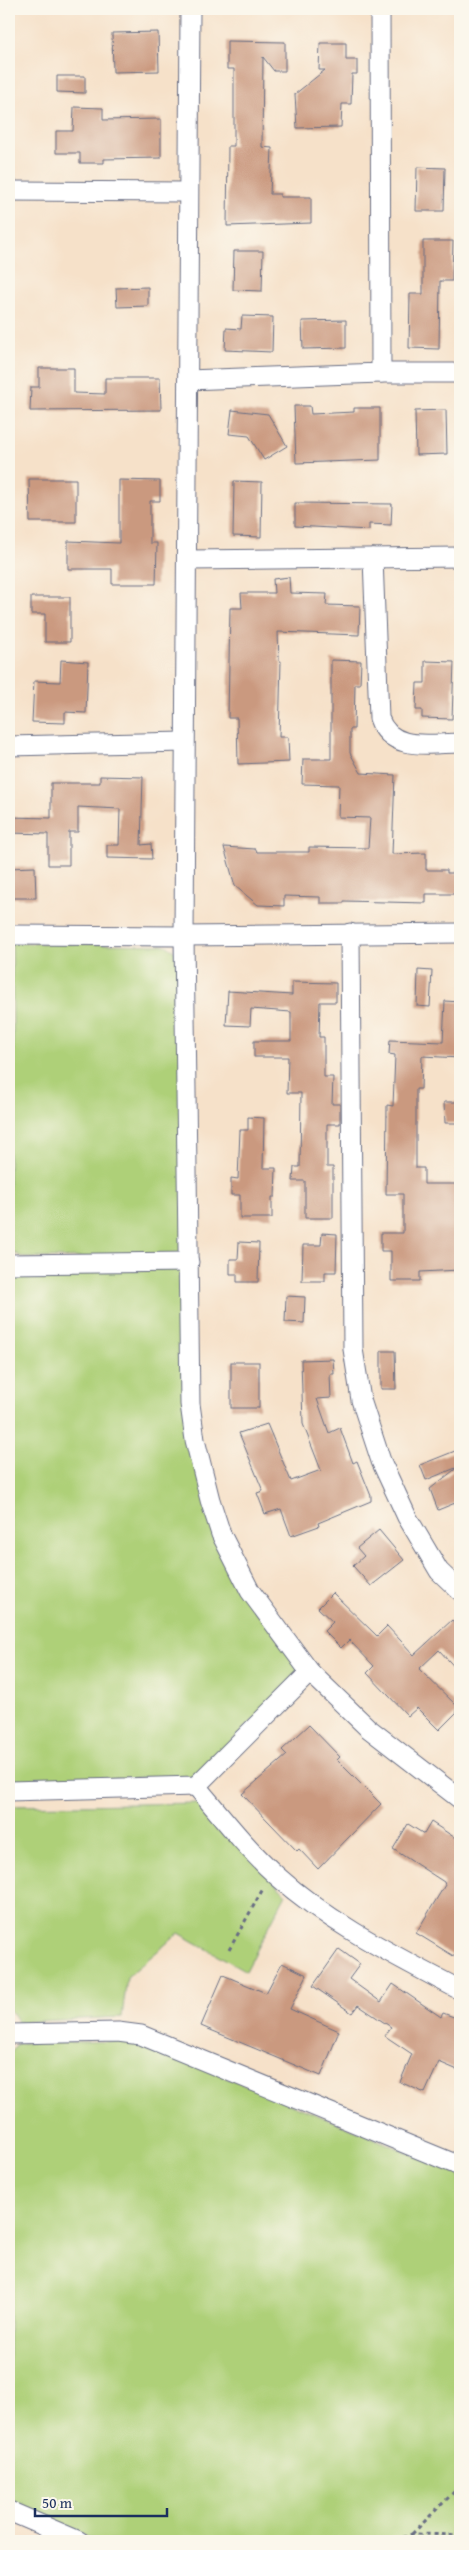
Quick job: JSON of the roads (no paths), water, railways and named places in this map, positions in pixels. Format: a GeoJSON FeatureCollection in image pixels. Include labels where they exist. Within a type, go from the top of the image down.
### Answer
{"type":"FeatureCollection","features":[{"type":"Feature","properties":{"kind":"street"},"geometry":{"type":"LineString","coordinates":[[190,9],[187,192],[188,560],[184,742],[184,936],[190,1404],[195,1440],[210,1500],[221,1534],[250,1591],[310,1672],[368,1728],[460,1799]]}},
{"type":"Feature","properties":{"kind":"street"},"geometry":{"type":"LineString","coordinates":[[380,9],[381,373]]}},
{"type":"Feature","properties":{"kind":"street"},"geometry":{"type":"LineString","coordinates":[[9,191],[187,192]]}},
{"type":"Feature","properties":{"kind":"street"},"geometry":{"type":"LineString","coordinates":[[188,380],[381,373],[460,373]]}},
{"type":"Feature","properties":{"kind":"street"},"geometry":{"type":"LineString","coordinates":[[188,560],[460,557]]}},
{"type":"Feature","properties":{"kind":"street"},"geometry":{"type":"LineString","coordinates":[[373,558],[379,718],[383,729],[403,743],[460,743]]}},
{"type":"Feature","properties":{"kind":"street"},"geometry":{"type":"LineString","coordinates":[[9,746],[184,742]]}},
{"type":"Feature","properties":{"kind":"street"},"geometry":{"type":"LineString","coordinates":[[9,935],[184,936],[460,932]]}},
{"type":"Feature","properties":{"kind":"street"},"geometry":{"type":"LineString","coordinates":[[350,933],[353,1349],[361,1400],[381,1461],[407,1517],[439,1571],[460,1591]]}},
{"type":"Feature","properties":{"kind":"street"},"geometry":{"type":"LineString","coordinates":[[9,1264],[189,1262]]}},
{"type":"Feature","properties":{"kind":"street"},"geometry":{"type":"LineString","coordinates":[[9,1791],[196,1786],[310,1672]]}},
{"type":"Feature","properties":{"kind":"street"},"geometry":{"type":"LineString","coordinates":[[196,1786],[252,1851],[310,1903],[388,1951],[460,1990]]}},
{"type":"Feature","properties":{"kind":"street"},"geometry":{"type":"LineString","coordinates":[[9,2034],[118,2032],[141,2035],[460,2166]]}},
{"type":"Feature","properties":{"kind":"street"},"geometry":{"type":"LineString","coordinates":[[9,2511],[79,2541]]}}]}
